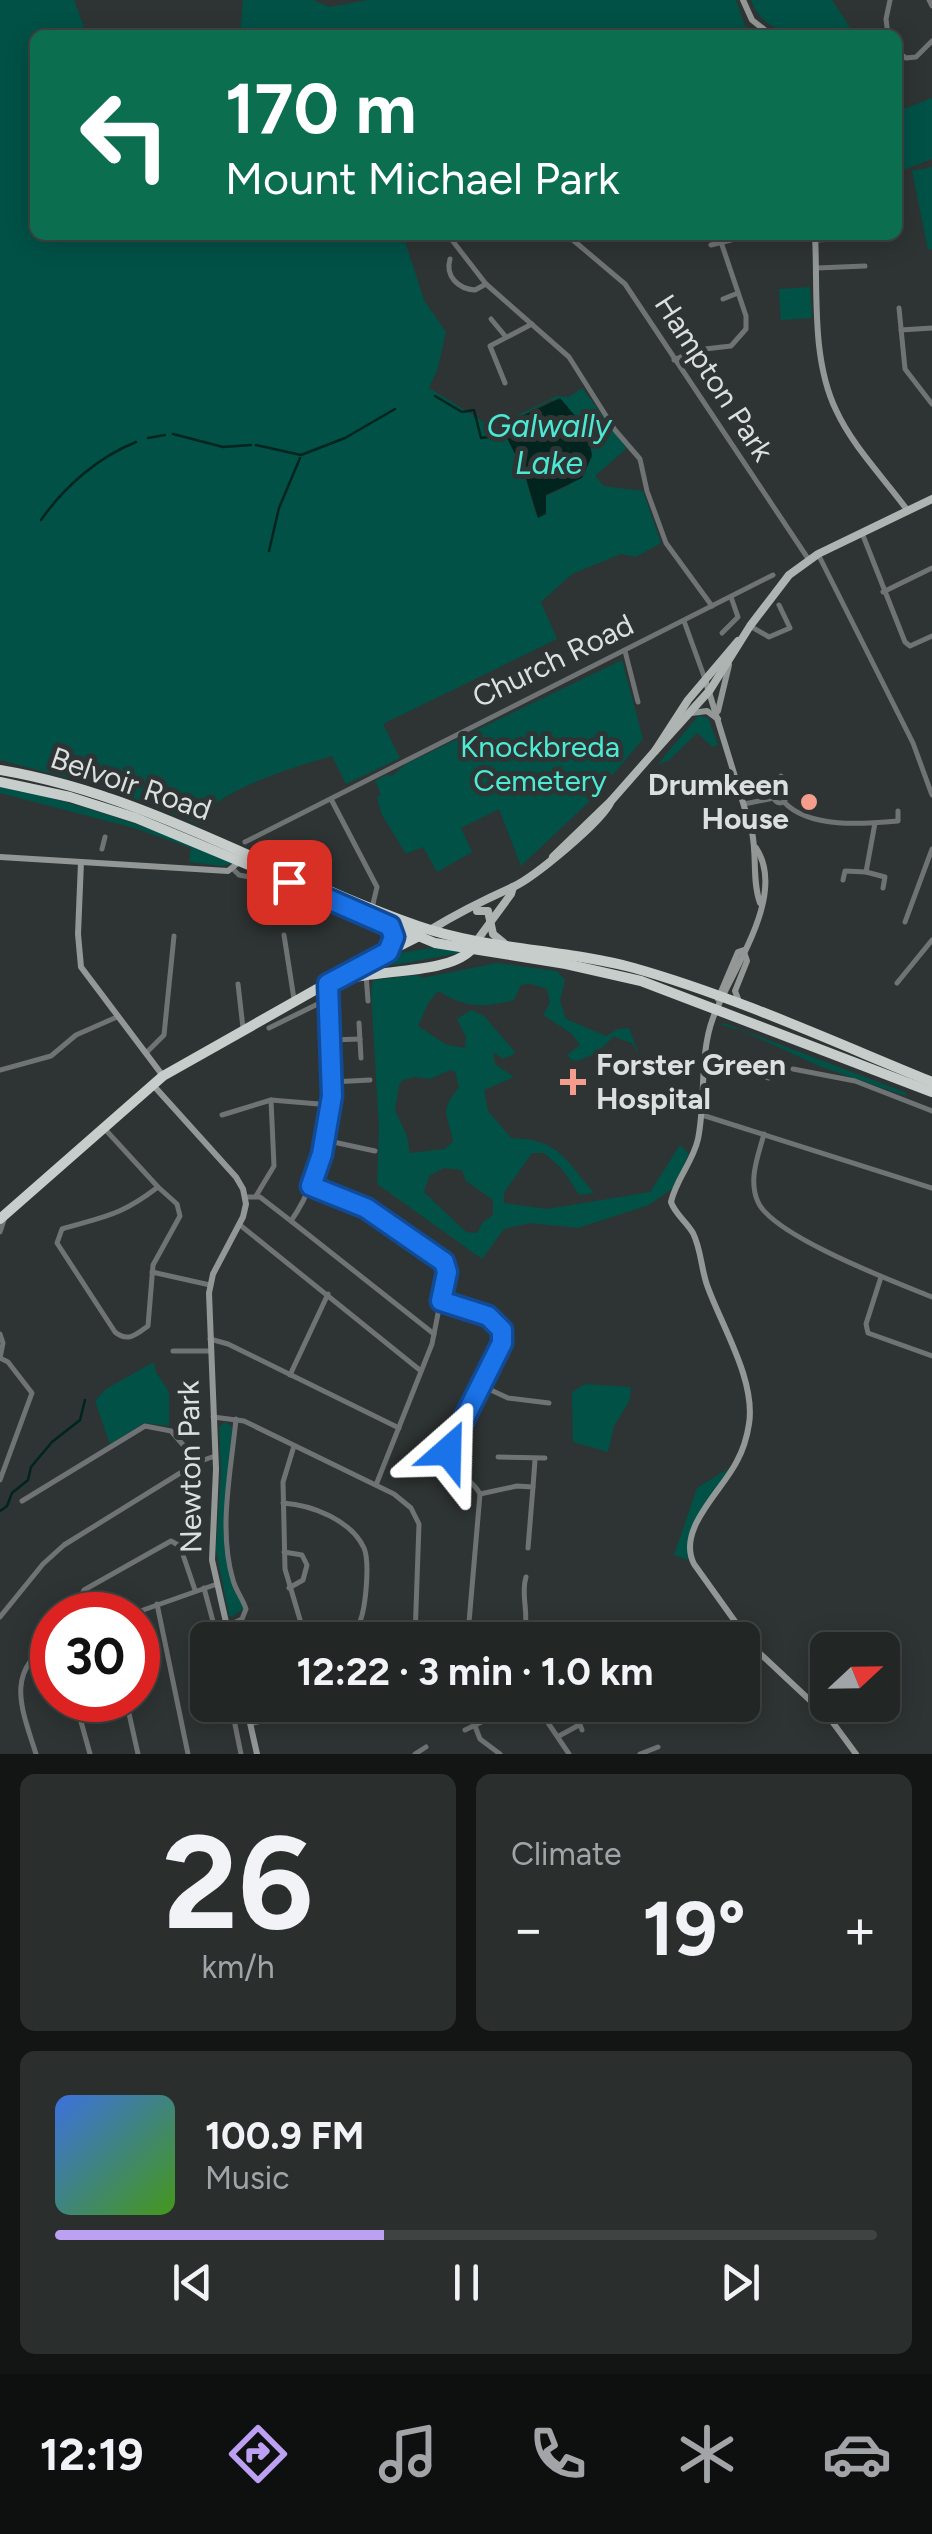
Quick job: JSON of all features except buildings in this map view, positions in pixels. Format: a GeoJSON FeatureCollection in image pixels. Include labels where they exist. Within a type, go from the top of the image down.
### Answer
{"type":"FeatureCollection","features":[{"type":"Feature","properties":{"kind":"highway","name":"Belvoir Road"},"geometry":{"type":"LineString","coordinates":[[0,770],[120,800],[241,856]]}},
{"type":"Feature","properties":{"kind":"highway","name":"Belvoir Road"},"geometry":{"type":"LineString","coordinates":[[0,782],[106,808],[241,856]]}},
{"type":"Feature","properties":{"kind":"highway"},"geometry":{"type":"LineString","coordinates":[[241,856],[430,930],[615,964],[673,980],[696,988],[741,1022],[932,1092]]}},
{"type":"Feature","properties":{"kind":"highway"},"geometry":{"type":"LineString","coordinates":[[241,856],[418,937],[470,951],[543,960],[628,978],[741,1006],[932,1082]]}},
{"type":"Feature","properties":{"kind":"highway"},"geometry":{"type":"LineString","coordinates":[[388,952],[394,937],[390,926]]}},
{"type":"Feature","properties":{"kind":"highway"},"geometry":{"type":"LineString","coordinates":[[4,1216],[163,1076],[430,930]]}},
{"type":"Feature","properties":{"kind":"highway"},"geometry":{"type":"LineString","coordinates":[[364,968],[447,964],[470,951],[478,939]]}},
{"type":"Feature","properties":{"kind":"highway"},"geometry":{"type":"LineString","coordinates":[[673,980],[777,1034]]}},
{"type":"Feature","properties":{"kind":"main road"},"geometry":{"type":"LineString","coordinates":[[654,750],[789,575],[818,554],[932,499]]}},
{"type":"Feature","properties":{"kind":"main road"},"geometry":{"type":"LineString","coordinates":[[430,930],[512,888],[565,850],[599,818],[710,690],[749,628]]}},
{"type":"Feature","properties":{"kind":"main road"},"geometry":{"type":"LineString","coordinates":[[705,679],[714,675],[738,648]]}},
{"type":"Feature","properties":{"kind":"main road"},"geometry":{"type":"LineString","coordinates":[[673,723],[701,694],[710,690]]}},
{"type":"Feature","properties":{"kind":"main road"},"geometry":{"type":"LineString","coordinates":[[478,939],[512,888]]}},
{"type":"Feature","properties":{"kind":"main road"},"geometry":{"type":"LineString","coordinates":[[454,918],[488,911],[495,938],[507,944]]}},
{"type":"Feature","properties":{"kind":"street"},"geometry":{"type":"LineString","coordinates":[[744,0],[752,20],[765,30]]}},
{"type":"Feature","properties":{"kind":"street"},"geometry":{"type":"LineString","coordinates":[[888,30],[890,0]]}},
{"type":"Feature","properties":{"kind":"street"},"geometry":{"type":"LineString","coordinates":[[902,55],[916,57],[932,40]]}},
{"type":"Feature","properties":{"kind":"street"},"geometry":{"type":"LineString","coordinates":[[452,240],[486,284],[563,349],[615,430],[636,454],[665,541],[712,606]]}},
{"type":"Feature","properties":{"kind":"street","name":"Hampton Park"},"geometry":{"type":"LineString","coordinates":[[574,240],[626,284],[809,560]]}},
{"type":"Feature","properties":{"kind":"street"},"geometry":{"type":"LineString","coordinates":[[711,245],[731,240]]}},
{"type":"Feature","properties":{"kind":"street"},"geometry":{"type":"LineString","coordinates":[[815,240],[820,348],[829,393],[852,438],[908,510]]}},
{"type":"Feature","properties":{"kind":"street"},"geometry":{"type":"LineString","coordinates":[[674,360],[696,350],[727,347],[740,338],[747,323],[720,242]]}},
{"type":"Feature","properties":{"kind":"street"},"geometry":{"type":"LineString","coordinates":[[457,263],[450,260],[451,276],[459,286],[475,290],[486,284]]}},
{"type":"Feature","properties":{"kind":"street"},"geometry":{"type":"LineString","coordinates":[[817,268],[866,266]]}},
{"type":"Feature","properties":{"kind":"street"},"geometry":{"type":"LineString","coordinates":[[723,299],[738,293]]}},
{"type":"Feature","properties":{"kind":"street"},"geometry":{"type":"LineString","coordinates":[[899,308],[905,369],[932,404]]}},
{"type":"Feature","properties":{"kind":"street"},"geometry":{"type":"LineString","coordinates":[[493,324],[506,337]]}},
{"type":"Feature","properties":{"kind":"street"},"geometry":{"type":"LineString","coordinates":[[505,384],[490,348],[532,324]]}},
{"type":"Feature","properties":{"kind":"street"},"geometry":{"type":"LineString","coordinates":[[901,330],[932,328]]}},
{"type":"Feature","properties":{"kind":"street"},"geometry":{"type":"LineString","coordinates":[[889,520],[896,495]]}},
{"type":"Feature","properties":{"kind":"street"},"geometry":{"type":"LineString","coordinates":[[862,533],[894,621],[908,645],[931,638]]}},
{"type":"Feature","properties":{"kind":"street"},"geometry":{"type":"LineString","coordinates":[[818,554],[913,742],[932,795]]}},
{"type":"Feature","properties":{"kind":"street"},"geometry":{"type":"LineString","coordinates":[[883,592],[932,568]]}},
{"type":"Feature","properties":{"kind":"street","name":"Church Road"},"geometry":{"type":"LineString","coordinates":[[241,856],[330,798],[773,575]]}},
{"type":"Feature","properties":{"kind":"street"},"geometry":{"type":"LineString","coordinates":[[722,633],[738,617],[731,597]]}},
{"type":"Feature","properties":{"kind":"street"},"geometry":{"type":"LineString","coordinates":[[749,628],[769,637],[790,628],[780,605]]}},
{"type":"Feature","properties":{"kind":"street"},"geometry":{"type":"LineString","coordinates":[[684,620],[762,858],[765,882],[756,928],[719,1003]]}},
{"type":"Feature","properties":{"kind":"street"},"geometry":{"type":"LineString","coordinates":[[625,651],[638,702]]}},
{"type":"Feature","properties":{"kind":"street"},"geometry":{"type":"LineString","coordinates":[[698,659],[718,663]]}},
{"type":"Feature","properties":{"kind":"street"},"geometry":{"type":"LineString","coordinates":[[718,717],[729,664]]}},
{"type":"Feature","properties":{"kind":"street"},"geometry":{"type":"LineString","coordinates":[[691,713],[706,711],[718,717]]}},
{"type":"Feature","properties":{"kind":"street"},"geometry":{"type":"LineString","coordinates":[[744,804],[774,798],[781,791],[781,776]]}},
{"type":"Feature","properties":{"kind":"street"},"geometry":{"type":"LineString","coordinates":[[781,791],[786,796],[784,802]]}},
{"type":"Feature","properties":{"kind":"street"},"geometry":{"type":"LineString","coordinates":[[330,798],[378,886],[372,908]]}},
{"type":"Feature","properties":{"kind":"street"},"geometry":{"type":"LineString","coordinates":[[774,798],[778,803],[784,802]]}},
{"type":"Feature","properties":{"kind":"street"},"geometry":{"type":"LineString","coordinates":[[784,802],[794,811],[838,824],[898,821],[898,811]]}},
{"type":"Feature","properties":{"kind":"street"},"geometry":{"type":"LineString","coordinates":[[866,872],[875,823]]}},
{"type":"Feature","properties":{"kind":"street"},"geometry":{"type":"LineString","coordinates":[[102,856],[105,837]]}},
{"type":"Feature","properties":{"kind":"street"},"geometry":{"type":"LineString","coordinates":[[905,922],[932,849]]}},
{"type":"Feature","properties":{"kind":"street"},"geometry":{"type":"LineString","coordinates":[[0,858],[81,862],[102,856],[241,856],[240,875],[266,880]]}},
{"type":"Feature","properties":{"kind":"street"},"geometry":{"type":"LineString","coordinates":[[81,862],[81,967],[163,1076]]}},
{"type":"Feature","properties":{"kind":"street"},"geometry":{"type":"LineString","coordinates":[[843,880],[845,871],[866,872],[885,877],[884,888]]}},
{"type":"Feature","properties":{"kind":"street"},"geometry":{"type":"LineString","coordinates":[[284,935],[291,993],[296,1002]]}},
{"type":"Feature","properties":{"kind":"street"},"geometry":{"type":"LineString","coordinates":[[146,1053],[164,1035],[174,936]]}},
{"type":"Feature","properties":{"kind":"street"},"geometry":{"type":"LineString","coordinates":[[897,983],[932,940]]}},
{"type":"Feature","properties":{"kind":"street"},"geometry":{"type":"LineString","coordinates":[[746,951],[738,952],[711,1026],[702,1115],[693,1158],[673,1192],[671,1206],[695,1237],[706,1284],[738,1357],[750,1404],[750,1421],[736,1464],[702,1514],[692,1535],[691,1557],[754,1648],[831,1720],[856,1754]]}},
{"type":"Feature","properties":{"kind":"street"},"geometry":{"type":"LineString","coordinates":[[741,1006],[735,991],[747,961],[746,951]]}},
{"type":"Feature","properties":{"kind":"street"},"geometry":{"type":"LineString","coordinates":[[364,968],[368,1001]]}},
{"type":"Feature","properties":{"kind":"street"},"geometry":{"type":"LineString","coordinates":[[696,988],[724,982]]}},
{"type":"Feature","properties":{"kind":"street"},"geometry":{"type":"LineString","coordinates":[[291,1221],[311,1186],[331,1105],[330,983]]}},
{"type":"Feature","properties":{"kind":"street"},"geometry":{"type":"LineString","coordinates":[[238,984],[244,1030]]}},
{"type":"Feature","properties":{"kind":"street"},"geometry":{"type":"LineString","coordinates":[[270,1028],[330,998]]}},
{"type":"Feature","properties":{"kind":"street"},"geometry":{"type":"LineString","coordinates":[[0,1070],[51,1056],[82,1031],[117,1017]]}},
{"type":"Feature","properties":{"kind":"street"},"geometry":{"type":"LineString","coordinates":[[711,1026],[725,1019],[741,1022]]}},
{"type":"Feature","properties":{"kind":"street"},"geometry":{"type":"LineString","coordinates":[[359,1022],[360,1058]]}},
{"type":"Feature","properties":{"kind":"street"},"geometry":{"type":"LineString","coordinates":[[330,1040],[360,1039]]}},
{"type":"Feature","properties":{"kind":"street"},"geometry":{"type":"LineString","coordinates":[[705,1066],[742,1069],[769,1078]]}},
{"type":"Feature","properties":{"kind":"street"},"geometry":{"type":"LineString","coordinates":[[793,1069],[855,1082],[932,1111]]}},
{"type":"Feature","properties":{"kind":"street"},"geometry":{"type":"LineString","coordinates":[[332,1082],[370,1080]]}},
{"type":"Feature","properties":{"kind":"street"},"geometry":{"type":"LineString","coordinates":[[152,1084],[236,1177],[245,1197],[256,1196],[291,1221],[434,1335]]}},
{"type":"Feature","properties":{"kind":"street"},"geometry":{"type":"LineString","coordinates":[[222,1115],[271,1100],[331,1105]]}},
{"type":"Feature","properties":{"kind":"street"},"geometry":{"type":"LineString","coordinates":[[256,1196],[274,1166],[271,1100]]}},
{"type":"Feature","properties":{"kind":"street"},"geometry":{"type":"LineString","coordinates":[[702,1115],[932,1188]]}},
{"type":"Feature","properties":{"kind":"street"},"geometry":{"type":"LineString","coordinates":[[103,1127],[176,1204],[180,1216],[152,1272],[148,1326],[129,1339],[124,1338],[116,1332],[56,1243],[56,1236],[62,1229],[100,1221],[123,1211],[158,1186]]}},
{"type":"Feature","properties":{"kind":"street"},"geometry":{"type":"LineString","coordinates":[[764,1134],[753,1182],[762,1210],[782,1227],[932,1298]]}},
{"type":"Feature","properties":{"kind":"street"},"geometry":{"type":"LineString","coordinates":[[324,1140],[374,1151]]}},
{"type":"Feature","properties":{"kind":"street"},"geometry":{"type":"LineString","coordinates":[[311,1186],[366,1208],[444,1262],[447,1272],[434,1335],[376,1486]]}},
{"type":"Feature","properties":{"kind":"street","name":"Newton Park"},"geometry":{"type":"LineString","coordinates":[[230,1622],[217,1584],[212,1550],[216,1456],[210,1285],[240,1225],[245,1197]]}},
{"type":"Feature","properties":{"kind":"street"},"geometry":{"type":"LineString","coordinates":[[0,1232],[4,1216]]}},
{"type":"Feature","properties":{"kind":"street"},"geometry":{"type":"LineString","coordinates":[[240,1225],[422,1370]]}},
{"type":"Feature","properties":{"kind":"street"},"geometry":{"type":"LineString","coordinates":[[152,1272],[210,1285]]}},
{"type":"Feature","properties":{"kind":"street"},"geometry":{"type":"LineString","coordinates":[[882,1276],[866,1324],[868,1333],[932,1356]]}},
{"type":"Feature","properties":{"kind":"street"},"geometry":{"type":"LineString","coordinates":[[290,1375],[328,1294]]}},
{"type":"Feature","properties":{"kind":"street"},"geometry":{"type":"LineString","coordinates":[[441,1301],[488,1316],[502,1330],[502,1343],[450,1440],[448,1455],[480,1494],[469,1622]]}},
{"type":"Feature","properties":{"kind":"street"},"geometry":{"type":"LineString","coordinates":[[0,1334],[4,1343],[0,1358],[8,1362],[32,1394],[0,1480]]}},
{"type":"Feature","properties":{"kind":"street"},"geometry":{"type":"LineString","coordinates":[[210,1339],[228,1344],[399,1428]]}},
{"type":"Feature","properties":{"kind":"street","name":"Newton Park"},"geometry":{"type":"LineString","coordinates":[[173,1351],[210,1352]]}},
{"type":"Feature","properties":{"kind":"street"},"geometry":{"type":"LineString","coordinates":[[480,1385],[508,1398],[549,1403]]}},
{"type":"Feature","properties":{"kind":"street"},"geometry":{"type":"LineString","coordinates":[[214,1417],[236,1418],[406,1503],[420,1524],[415,1622]]}},
{"type":"Feature","properties":{"kind":"street"},"geometry":{"type":"LineString","coordinates":[[236,1418],[226,1534],[232,1579],[246,1609],[236,1622]]}},
{"type":"Feature","properties":{"kind":"street"},"geometry":{"type":"LineString","coordinates":[[22,1501],[145,1426],[171,1431],[198,1462]]}},
{"type":"Feature","properties":{"kind":"street"},"geometry":{"type":"LineString","coordinates":[[294,1446],[284,1472],[284,1552],[288,1588],[300,1622]]}},
{"type":"Feature","properties":{"kind":"street"},"geometry":{"type":"LineString","coordinates":[[0,1617],[43,1564],[64,1545],[198,1462],[216,1456]]}},
{"type":"Feature","properties":{"kind":"street"},"geometry":{"type":"LineString","coordinates":[[498,1457],[545,1458]]}},
{"type":"Feature","properties":{"kind":"street"},"geometry":{"type":"LineString","coordinates":[[528,1548],[536,1459]]}},
{"type":"Feature","properties":{"kind":"street"},"geometry":{"type":"LineString","coordinates":[[480,1494],[512,1486],[533,1487]]}},
{"type":"Feature","properties":{"kind":"street"},"geometry":{"type":"LineString","coordinates":[[283,1503],[326,1514],[350,1531],[364,1549],[359,1622]]}},
{"type":"Feature","properties":{"kind":"street"},"geometry":{"type":"LineString","coordinates":[[83,1592],[171,1541],[182,1549],[195,1590]]}},
{"type":"Feature","properties":{"kind":"street"},"geometry":{"type":"LineString","coordinates":[[284,1552],[302,1555],[307,1565],[304,1580],[288,1588]]}},
{"type":"Feature","properties":{"kind":"street"},"geometry":{"type":"LineString","coordinates":[[526,1577],[523,1595],[527,1622]]}},
{"type":"Feature","properties":{"kind":"street"},"geometry":{"type":"LineString","coordinates":[[160,1603],[217,1584]]}},
{"type":"Feature","properties":{"kind":"street"},"geometry":{"type":"LineString","coordinates":[[204,1588],[213,1622]]}},
{"type":"Feature","properties":{"kind":"street"},"geometry":{"type":"LineString","coordinates":[[160,1619],[188,1754]]}},
{"type":"Feature","properties":{"kind":"street"},"geometry":{"type":"LineString","coordinates":[[30,1663],[20,1699],[36,1754]]}},
{"type":"Feature","properties":{"kind":"street"},"geometry":{"type":"LineString","coordinates":[[81,1722],[90,1754]]}},
{"type":"Feature","properties":{"kind":"street"},"geometry":{"type":"LineString","coordinates":[[131,1722],[138,1754]]}},
{"type":"Feature","properties":{"kind":"street"},"geometry":{"type":"LineString","coordinates":[[235,1722],[241,1754]]}},
{"type":"Feature","properties":{"kind":"street"},"geometry":{"type":"LineString","coordinates":[[256,1754],[250,1724],[257,1722]]}},
{"type":"Feature","properties":{"kind":"street"},"geometry":{"type":"LineString","coordinates":[[466,1730],[483,1722]]}},
{"type":"Feature","properties":{"kind":"street"},"geometry":{"type":"LineString","coordinates":[[548,1722],[569,1754]]}},
{"type":"Feature","properties":{"kind":"street"},"geometry":{"type":"LineString","coordinates":[[558,1736],[580,1725]]}},
{"type":"Feature","properties":{"kind":"street"},"geometry":{"type":"LineString","coordinates":[[475,1726],[480,1739],[500,1754]]}},
{"type":"Feature","properties":{"kind":"street"},"geometry":{"type":"LineString","coordinates":[[415,1754],[426,1747]]}},
{"type":"Feature","properties":{"kind":"street"},"geometry":{"type":"LineString","coordinates":[[642,1754],[658,1747]]}},
{"type":"Feature","properties":{"kind":"green space"},"geometry":{"type":"Polygon","coordinates":[[[0,0],[74,0],[85,30],[30,30],[30,240],[405,240],[424,300],[446,332],[429,388],[484,422],[486,430],[557,396],[569,397],[582,388],[627,448],[595,476],[604,486],[643,491],[661,543],[636,557],[621,554],[572,574],[541,602],[557,639],[383,724],[400,758],[346,784],[332,756],[238,790],[220,800],[198,824],[114,790],[0,760],[0,0]],[[551,400],[508,423],[503,430],[524,472],[536,515],[546,514],[546,496],[570,485],[588,431],[572,416],[567,405],[551,400]]]}},
{"type":"Feature","properties":{"kind":"green space"},"geometry":{"type":"Polygon","coordinates":[[[243,0],[313,0],[329,7],[368,0],[736,0],[745,26],[751,30],[240,30],[243,0]]]}},
{"type":"Feature","properties":{"kind":"green space"},"geometry":{"type":"Polygon","coordinates":[[[751,0],[832,0],[852,30],[781,30],[758,14],[751,0]]]}},
{"type":"Feature","properties":{"kind":"green space"},"geometry":{"type":"Polygon","coordinates":[[[932,98],[932,159],[902,170],[902,109],[932,98]]]}},
{"type":"Feature","properties":{"kind":"green space"},"geometry":{"type":"Polygon","coordinates":[[[932,167],[932,249],[928,250],[912,171],[932,167]]]}},
{"type":"Feature","properties":{"kind":"green space"},"geometry":{"type":"Polygon","coordinates":[[[810,287],[812,318],[781,320],[779,289],[810,287]]]}},
{"type":"Feature","properties":{"kind":"green space","name":"Knockbreda Cemetery"},"geometry":{"type":"Polygon","coordinates":[[[622,660],[643,739],[593,798],[521,866],[499,809],[461,828],[472,852],[437,872],[423,847],[406,854],[382,815],[377,797],[381,795],[375,781],[622,660]]]}},
{"type":"Feature","properties":{"kind":"green space"},"geometry":{"type":"Polygon","coordinates":[[[699,715],[708,718],[718,745],[713,747],[697,733],[668,761],[658,764],[699,715]]]}},
{"type":"Feature","properties":{"kind":"green space"},"geometry":{"type":"Polygon","coordinates":[[[0,786],[118,818],[233,861],[222,866],[189,862],[191,848],[134,828],[0,793],[0,786]]]}},
{"type":"Feature","properties":{"kind":"green space"},"geometry":{"type":"Polygon","coordinates":[[[431,948],[465,952],[394,965],[375,963],[399,953],[431,948]]]}},
{"type":"Feature","properties":{"kind":"green space"},"geometry":{"type":"Polygon","coordinates":[[[497,963],[557,971],[565,980],[560,1001],[566,1019],[606,1036],[629,1028],[640,1057],[633,1044],[613,1036],[595,1053],[572,1061],[567,1055],[580,1045],[571,1033],[543,1015],[550,1003],[547,989],[521,985],[514,1000],[483,1005],[457,1001],[438,991],[418,1026],[447,1045],[465,1048],[466,1037],[457,1019],[471,1010],[484,1016],[516,1053],[503,1059],[493,1052],[495,1064],[514,1077],[484,1090],[488,1111],[511,1138],[540,1142],[560,1153],[594,1193],[579,1195],[563,1170],[544,1153],[532,1153],[504,1193],[504,1203],[547,1209],[650,1192],[680,1145],[689,1154],[673,1188],[649,1205],[578,1228],[530,1223],[504,1229],[482,1259],[377,1184],[379,1129],[373,980],[419,975],[422,978],[497,963]],[[450,1070],[430,1079],[403,1080],[399,1085],[395,1110],[410,1153],[444,1149],[453,1142],[447,1109],[459,1087],[455,1072],[450,1070]],[[444,1168],[429,1176],[424,1192],[466,1232],[477,1233],[493,1215],[493,1200],[466,1181],[462,1170],[444,1168]]]}},
{"type":"Feature","properties":{"kind":"green space"},"geometry":{"type":"Polygon","coordinates":[[[724,1023],[907,1093],[905,1096],[819,1066],[741,1030],[721,1025],[724,1023]]]}},
{"type":"Feature","properties":{"kind":"green space"},"geometry":{"type":"Polygon","coordinates":[[[154,1362],[169,1392],[169,1426],[144,1423],[110,1444],[95,1401],[106,1389],[154,1362]]]}},
{"type":"Feature","properties":{"kind":"green space"},"geometry":{"type":"Polygon","coordinates":[[[585,1384],[631,1387],[629,1402],[614,1426],[608,1452],[573,1442],[572,1392],[585,1384]]]}},
{"type":"Feature","properties":{"kind":"green space"},"geometry":{"type":"Polygon","coordinates":[[[225,1422],[232,1427],[225,1551],[230,1578],[244,1608],[232,1617],[216,1550],[221,1472],[219,1427],[225,1422]]]}},
{"type":"Feature","properties":{"kind":"green space"},"geometry":{"type":"Polygon","coordinates":[[[731,1467],[696,1522],[688,1560],[674,1555],[697,1488],[731,1467]]]}},
{"type":"Feature","properties":{"kind":"water","name":"Galwally Lake"},"geometry":{"type":"Polygon","coordinates":[[[560,398],[588,431],[592,456],[582,478],[546,495],[546,514],[538,518],[524,472],[503,430],[508,423],[560,398]]]}},
{"type":"Feature","properties":{"kind":"waterway"},"geometry":{"type":"LineString","coordinates":[[435,396],[462,412],[474,410],[481,438],[504,435]]}},
{"type":"Feature","properties":{"kind":"waterway"},"geometry":{"type":"LineString","coordinates":[[256,445],[301,455],[345,438],[395,409]]}},
{"type":"Feature","properties":{"kind":"waterway"},"geometry":{"type":"LineString","coordinates":[[173,434],[223,447],[251,445]]}},
{"type":"Feature","properties":{"kind":"waterway"},"geometry":{"type":"LineString","coordinates":[[148,438],[165,435]]}},
{"type":"Feature","properties":{"kind":"waterway"},"geometry":{"type":"LineString","coordinates":[[41,520],[83,474],[136,442]]}},
{"type":"Feature","properties":{"kind":"waterway"},"geometry":{"type":"LineString","coordinates":[[269,551],[279,508],[300,458]]}},
{"type":"Feature","properties":{"kind":"waterway"},"geometry":{"type":"LineString","coordinates":[[0,1511],[7,1506],[12,1493],[28,1480],[31,1467],[52,1442],[80,1420],[85,1400]]}},
{"type":"Feature","properties":{"kind":"place","name":"Drumkeen House"},"geometry":{"type":"Point","coordinates":[809,802]}},
{"type":"Feature","properties":{"kind":"place","name":"Forster Green Hospital"},"geometry":{"type":"Point","coordinates":[573,1082]}},
{"type":"Feature","properties":{"kind":"route"},"geometry":{"type":"LineString","coordinates":[[289,882],[390,926],[394,937],[388,952],[328,984],[332,1096],[322,1154],[311,1186],[366,1208],[444,1262],[447,1272],[441,1301],[488,1316],[499,1324],[502,1343],[450,1440],[448,1451]]}}]}
